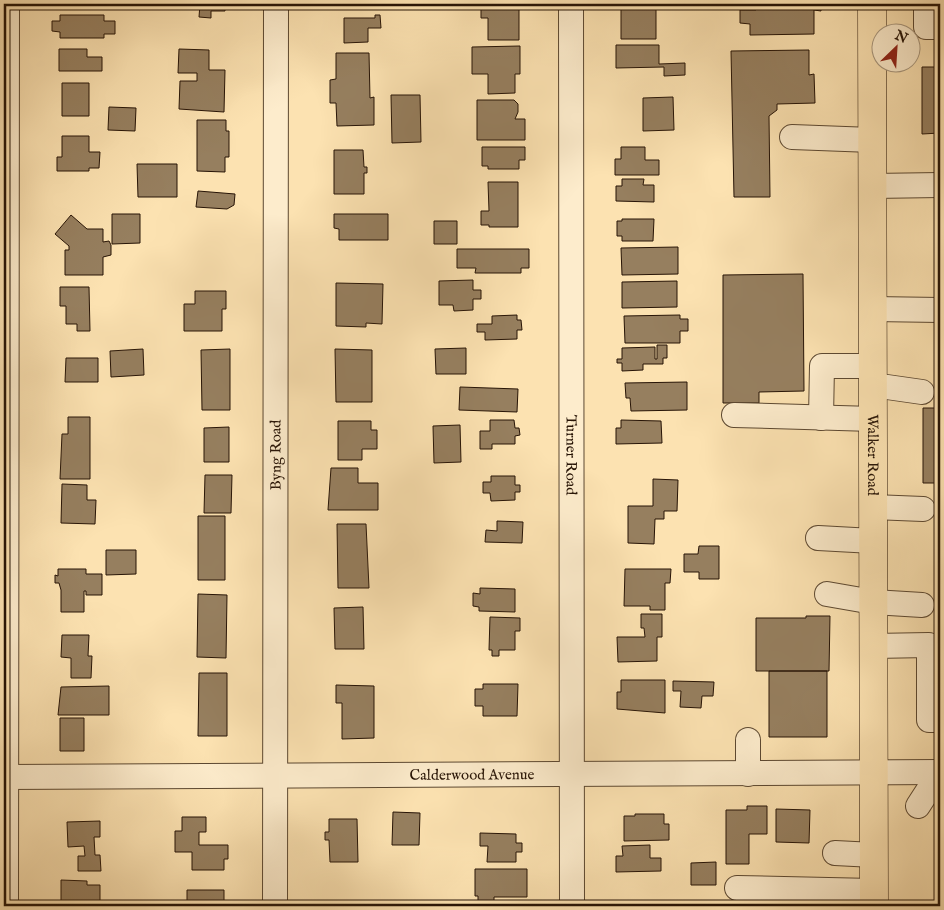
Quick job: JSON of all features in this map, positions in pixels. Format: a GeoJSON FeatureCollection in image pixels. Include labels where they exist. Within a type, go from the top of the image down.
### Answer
{"type":"FeatureCollection","features":[{"type":"Feature","properties":{"kind":"main road","name":"Walker Road"},"geometry":{"type":"LineString","coordinates":[[872,4],[874,22]]}},
{"type":"Feature","properties":{"kind":"main road","name":"Walker Road"},"geometry":{"type":"LineString","coordinates":[[874,898],[872,140],[876,72]]}},
{"type":"Feature","properties":{"kind":"street"},"geometry":{"type":"LineString","coordinates":[[6,906],[7,4]]}},
{"type":"Feature","properties":{"kind":"street","name":"Byng Road"},"geometry":{"type":"LineString","coordinates":[[275,906],[276,4]]}},
{"type":"Feature","properties":{"kind":"street","name":"Turner Road"},"geometry":{"type":"LineString","coordinates":[[570,4],[572,906]]}},
{"type":"Feature","properties":{"kind":"street"},"geometry":{"type":"LineString","coordinates":[[926,4],[926,27],[940,27]]}},
{"type":"Feature","properties":{"kind":"street"},"geometry":{"type":"LineString","coordinates":[[792,137],[872,140]]}},
{"type":"Feature","properties":{"kind":"street"},"geometry":{"type":"LineString","coordinates":[[872,186],[940,185]]}},
{"type":"Feature","properties":{"kind":"street"},"geometry":{"type":"LineString","coordinates":[[872,309],[940,310]]}},
{"type":"Feature","properties":{"kind":"street"},"geometry":{"type":"LineString","coordinates":[[821,418],[822,366],[873,376],[922,392]]}},
{"type":"Feature","properties":{"kind":"street"},"geometry":{"type":"LineString","coordinates":[[734,415],[873,419]]}},
{"type":"Feature","properties":{"kind":"street"},"geometry":{"type":"LineString","coordinates":[[873,507],[923,509]]}},
{"type":"Feature","properties":{"kind":"street"},"geometry":{"type":"LineString","coordinates":[[818,538],[873,541]]}},
{"type":"Feature","properties":{"kind":"street"},"geometry":{"type":"LineString","coordinates":[[827,594],[873,602],[922,605]]}},
{"type":"Feature","properties":{"kind":"street"},"geometry":{"type":"LineString","coordinates":[[873,646],[929,645],[929,720],[940,720]]}},
{"type":"Feature","properties":{"kind":"street"},"geometry":{"type":"LineString","coordinates":[[748,740],[748,774]]}},
{"type":"Feature","properties":{"kind":"street"},"geometry":{"type":"LineString","coordinates":[[918,806],[940,772]]}},
{"type":"Feature","properties":{"kind":"street","name":"Calderwood Avenue"},"geometry":{"type":"LineString","coordinates":[[5,777],[873,774],[940,772]]}},
{"type":"Feature","properties":{"kind":"street"},"geometry":{"type":"LineString","coordinates":[[835,853],[874,855]]}},
{"type":"Feature","properties":{"kind":"street"},"geometry":{"type":"LineString","coordinates":[[738,888],[874,898]]}},
{"type":"Feature","properties":{"kind":"building"},"geometry":{"type":"Polygon","coordinates":[[[61,4],[106,4],[106,8],[61,7],[61,4]]]}},
{"type":"Feature","properties":{"kind":"building"},"geometry":{"type":"Polygon","coordinates":[[[200,4],[225,4],[225,11],[211,11],[211,18],[199,17],[200,4]]]}},
{"type":"Feature","properties":{"kind":"building"},"geometry":{"type":"Polygon","coordinates":[[[481,4],[519,4],[519,40],[488,40],[488,18],[481,18],[481,4]]]}},
{"type":"Feature","properties":{"kind":"building"},"geometry":{"type":"Polygon","coordinates":[[[621,4],[656,4],[656,39],[621,39],[621,4]]]}},
{"type":"Feature","properties":{"kind":"building"},"geometry":{"type":"Polygon","coordinates":[[[756,4],[821,4],[821,11],[814,10],[814,34],[750,35],[750,24],[740,23],[740,10],[756,10],[756,4]]]}},
{"type":"Feature","properties":{"kind":"building"},"geometry":{"type":"Polygon","coordinates":[[[60,15],[104,15],[104,21],[115,21],[115,34],[104,34],[104,38],[60,38],[60,32],[52,31],[52,21],[60,21],[60,15]]]}},
{"type":"Feature","properties":{"kind":"building"},"geometry":{"type":"Polygon","coordinates":[[[375,15],[380,15],[381,28],[368,28],[368,42],[344,43],[344,18],[375,18],[375,15]]]}},
{"type":"Feature","properties":{"kind":"building"},"geometry":{"type":"Polygon","coordinates":[[[616,45],[659,45],[659,64],[685,63],[685,75],[664,76],[664,67],[616,68],[616,45]]]}},
{"type":"Feature","properties":{"kind":"building"},"geometry":{"type":"Polygon","coordinates":[[[520,46],[520,74],[515,74],[515,93],[488,94],[488,74],[472,74],[472,47],[520,46]]]}},
{"type":"Feature","properties":{"kind":"building"},"geometry":{"type":"Polygon","coordinates":[[[59,49],[87,49],[87,57],[102,57],[102,71],[59,71],[59,49]]]}},
{"type":"Feature","properties":{"kind":"building"},"geometry":{"type":"Polygon","coordinates":[[[179,49],[209,50],[209,70],[225,70],[224,112],[179,109],[180,81],[197,81],[197,73],[178,73],[179,49]]]}},
{"type":"Feature","properties":{"kind":"building"},"geometry":{"type":"Polygon","coordinates":[[[809,50],[809,75],[814,74],[815,103],[777,104],[777,110],[769,116],[770,197],[734,197],[731,51],[809,50]]]}},
{"type":"Feature","properties":{"kind":"building"},"geometry":{"type":"Polygon","coordinates":[[[336,53],[369,53],[370,98],[374,97],[374,125],[337,126],[336,103],[330,103],[330,80],[336,79],[336,53]]]}},
{"type":"Feature","properties":{"kind":"building"},"geometry":{"type":"Polygon","coordinates":[[[922,67],[940,67],[940,133],[922,134],[922,67]]]}},
{"type":"Feature","properties":{"kind":"building"},"geometry":{"type":"Polygon","coordinates":[[[62,83],[89,83],[89,116],[62,116],[62,83]]]}},
{"type":"Feature","properties":{"kind":"building"},"geometry":{"type":"Polygon","coordinates":[[[391,95],[420,95],[421,142],[392,143],[391,95]]]}},
{"type":"Feature","properties":{"kind":"building"},"geometry":{"type":"Polygon","coordinates":[[[673,97],[674,130],[643,131],[643,98],[673,97]]]}},
{"type":"Feature","properties":{"kind":"building"},"geometry":{"type":"Polygon","coordinates":[[[477,100],[514,100],[518,104],[518,112],[515,119],[525,119],[525,140],[477,140],[477,100]]]}},
{"type":"Feature","properties":{"kind":"building"},"geometry":{"type":"Polygon","coordinates":[[[109,107],[136,108],[135,131],[108,130],[109,107]]]}},
{"type":"Feature","properties":{"kind":"building"},"geometry":{"type":"Polygon","coordinates":[[[197,120],[226,120],[226,131],[229,131],[229,157],[225,157],[225,172],[197,171],[197,120]]]}},
{"type":"Feature","properties":{"kind":"building"},"geometry":{"type":"Polygon","coordinates":[[[62,136],[89,136],[89,152],[100,152],[99,168],[89,168],[89,171],[57,171],[57,157],[62,157],[62,136]]]}},
{"type":"Feature","properties":{"kind":"building"},"geometry":{"type":"Polygon","coordinates":[[[482,147],[525,147],[525,160],[519,160],[519,169],[488,169],[488,166],[482,166],[482,147]]]}},
{"type":"Feature","properties":{"kind":"building"},"geometry":{"type":"Polygon","coordinates":[[[621,147],[645,147],[645,160],[659,160],[659,175],[615,175],[615,159],[621,159],[621,147]]]}},
{"type":"Feature","properties":{"kind":"building"},"geometry":{"type":"Polygon","coordinates":[[[334,150],[363,150],[364,167],[367,167],[367,173],[364,173],[364,194],[334,194],[334,150]]]}},
{"type":"Feature","properties":{"kind":"building"},"geometry":{"type":"Polygon","coordinates":[[[137,164],[177,164],[177,197],[138,197],[137,164]]]}},
{"type":"Feature","properties":{"kind":"building"},"geometry":{"type":"Polygon","coordinates":[[[622,179],[644,179],[643,185],[654,185],[654,202],[616,201],[616,186],[622,186],[622,179]]]}},
{"type":"Feature","properties":{"kind":"building"},"geometry":{"type":"Polygon","coordinates":[[[488,182],[518,182],[518,227],[489,227],[489,225],[481,225],[481,211],[489,211],[488,182]]]}},
{"type":"Feature","properties":{"kind":"building"},"geometry":{"type":"Polygon","coordinates":[[[198,191],[235,194],[234,205],[227,209],[196,207],[198,191]]]}},
{"type":"Feature","properties":{"kind":"building"},"geometry":{"type":"Polygon","coordinates":[[[112,214],[140,214],[140,243],[112,244],[112,214]]]}},
{"type":"Feature","properties":{"kind":"building"},"geometry":{"type":"Polygon","coordinates":[[[334,214],[388,214],[388,240],[339,240],[339,229],[334,228],[334,214]]]}},
{"type":"Feature","properties":{"kind":"building"},"geometry":{"type":"Polygon","coordinates":[[[71,215],[87,229],[103,229],[103,242],[109,241],[111,255],[103,257],[103,275],[65,275],[65,250],[69,250],[69,246],[55,234],[71,215]]]}},
{"type":"Feature","properties":{"kind":"building"},"geometry":{"type":"Polygon","coordinates":[[[622,219],[654,219],[653,241],[622,241],[622,236],[617,236],[617,221],[622,221],[622,219]]]}},
{"type":"Feature","properties":{"kind":"building"},"geometry":{"type":"Polygon","coordinates":[[[434,221],[457,221],[457,244],[434,244],[434,221]]]}},
{"type":"Feature","properties":{"kind":"building"},"geometry":{"type":"Polygon","coordinates":[[[678,247],[678,274],[622,275],[621,248],[678,247]]]}},
{"type":"Feature","properties":{"kind":"building"},"geometry":{"type":"Polygon","coordinates":[[[457,249],[529,249],[529,268],[521,268],[521,273],[475,273],[476,268],[457,268],[457,249]]]}},
{"type":"Feature","properties":{"kind":"building"},"geometry":{"type":"Polygon","coordinates":[[[803,274],[804,391],[759,392],[759,403],[723,403],[723,275],[803,274]]]}},
{"type":"Feature","properties":{"kind":"building"},"geometry":{"type":"Polygon","coordinates":[[[473,280],[473,290],[481,290],[481,299],[473,299],[473,310],[454,311],[453,305],[439,305],[439,281],[473,280]]]}},
{"type":"Feature","properties":{"kind":"building"},"geometry":{"type":"Polygon","coordinates":[[[677,281],[677,307],[622,308],[622,282],[677,281]]]}},
{"type":"Feature","properties":{"kind":"building"},"geometry":{"type":"Polygon","coordinates":[[[336,283],[383,284],[382,324],[366,323],[366,327],[336,326],[336,283]]]}},
{"type":"Feature","properties":{"kind":"building"},"geometry":{"type":"Polygon","coordinates":[[[60,287],[89,287],[90,331],[77,331],[77,324],[66,324],[66,306],[60,306],[60,287]]]}},
{"type":"Feature","properties":{"kind":"building"},"geometry":{"type":"Polygon","coordinates":[[[195,291],[226,291],[226,309],[222,309],[222,331],[184,331],[184,304],[195,304],[195,291]]]}},
{"type":"Feature","properties":{"kind":"building"},"geometry":{"type":"Polygon","coordinates":[[[517,315],[517,320],[521,320],[522,330],[517,330],[517,339],[485,340],[485,332],[477,332],[477,324],[492,324],[492,316],[517,315]]]}},
{"type":"Feature","properties":{"kind":"building"},"geometry":{"type":"Polygon","coordinates":[[[680,315],[680,319],[688,319],[688,331],[680,331],[680,343],[625,343],[624,316],[680,315]]]}},
{"type":"Feature","properties":{"kind":"building"},"geometry":{"type":"Polygon","coordinates":[[[657,345],[667,345],[667,358],[663,358],[663,364],[643,364],[643,370],[622,371],[622,363],[617,363],[617,359],[622,359],[622,348],[655,347],[655,359],[657,359],[657,345]]]}},
{"type":"Feature","properties":{"kind":"building"},"geometry":{"type":"Polygon","coordinates":[[[466,348],[466,374],[436,374],[435,349],[466,348]]]}},
{"type":"Feature","properties":{"kind":"building"},"geometry":{"type":"Polygon","coordinates":[[[143,349],[144,375],[111,377],[110,351],[143,349]]]}},
{"type":"Feature","properties":{"kind":"building"},"geometry":{"type":"Polygon","coordinates":[[[230,349],[230,410],[202,410],[201,350],[230,349]]]}},
{"type":"Feature","properties":{"kind":"building"},"geometry":{"type":"Polygon","coordinates":[[[335,349],[372,350],[372,402],[336,402],[335,349]]]}},
{"type":"Feature","properties":{"kind":"building"},"geometry":{"type":"Polygon","coordinates":[[[66,358],[98,358],[98,382],[65,382],[66,358]]]}},
{"type":"Feature","properties":{"kind":"building"},"geometry":{"type":"Polygon","coordinates":[[[687,382],[687,410],[631,411],[630,398],[626,398],[625,383],[687,382]]]}},
{"type":"Feature","properties":{"kind":"building"},"geometry":{"type":"Polygon","coordinates":[[[460,387],[518,389],[517,412],[459,410],[460,387]]]}},
{"type":"Feature","properties":{"kind":"building"},"geometry":{"type":"Polygon","coordinates":[[[923,408],[940,408],[940,483],[923,483],[923,408]]]}},
{"type":"Feature","properties":{"kind":"building"},"geometry":{"type":"Polygon","coordinates":[[[68,417],[90,417],[90,479],[60,479],[62,434],[68,434],[68,417]]]}},
{"type":"Feature","properties":{"kind":"building"},"geometry":{"type":"Polygon","coordinates":[[[490,420],[514,420],[515,428],[519,428],[520,435],[515,436],[515,444],[492,444],[492,449],[480,449],[480,431],[490,431],[490,420]]]}},
{"type":"Feature","properties":{"kind":"building"},"geometry":{"type":"Polygon","coordinates":[[[621,420],[661,421],[662,443],[616,444],[616,428],[621,428],[621,420]]]}},
{"type":"Feature","properties":{"kind":"building"},"geometry":{"type":"Polygon","coordinates":[[[338,421],[371,421],[371,430],[377,430],[377,449],[362,449],[362,460],[338,460],[338,421]]]}},
{"type":"Feature","properties":{"kind":"building"},"geometry":{"type":"Polygon","coordinates":[[[460,425],[461,462],[434,463],[433,426],[460,425]]]}},
{"type":"Feature","properties":{"kind":"building"},"geometry":{"type":"Polygon","coordinates":[[[229,427],[229,462],[204,462],[204,428],[229,427]]]}},
{"type":"Feature","properties":{"kind":"building"},"geometry":{"type":"Polygon","coordinates":[[[331,468],[358,468],[358,483],[378,483],[378,510],[328,510],[331,468]]]}},
{"type":"Feature","properties":{"kind":"building"},"geometry":{"type":"Polygon","coordinates":[[[205,475],[232,475],[231,513],[204,513],[205,475]]]}},
{"type":"Feature","properties":{"kind":"building"},"geometry":{"type":"Polygon","coordinates":[[[491,476],[515,476],[515,485],[520,485],[520,492],[515,492],[515,500],[491,501],[490,493],[483,493],[483,482],[491,482],[491,476]]]}},
{"type":"Feature","properties":{"kind":"building"},"geometry":{"type":"Polygon","coordinates":[[[653,479],[678,480],[677,511],[664,511],[664,519],[655,519],[654,544],[628,543],[628,506],[653,506],[653,479]]]}},
{"type":"Feature","properties":{"kind":"building"},"geometry":{"type":"Polygon","coordinates":[[[62,484],[87,485],[87,500],[96,500],[95,524],[61,523],[62,484]]]}},
{"type":"Feature","properties":{"kind":"building"},"geometry":{"type":"Polygon","coordinates":[[[198,516],[225,516],[225,580],[198,580],[198,516]]]}},
{"type":"Feature","properties":{"kind":"building"},"geometry":{"type":"Polygon","coordinates":[[[497,521],[523,522],[522,543],[485,542],[486,530],[497,531],[497,521]]]}},
{"type":"Feature","properties":{"kind":"building"},"geometry":{"type":"Polygon","coordinates":[[[337,524],[366,524],[369,588],[338,588],[337,524]]]}},
{"type":"Feature","properties":{"kind":"building"},"geometry":{"type":"Polygon","coordinates":[[[699,546],[719,546],[719,579],[699,579],[699,572],[684,572],[684,554],[698,554],[699,546]]]}},
{"type":"Feature","properties":{"kind":"building"},"geometry":{"type":"Polygon","coordinates":[[[106,550],[136,550],[136,574],[106,575],[106,550]]]}},
{"type":"Feature","properties":{"kind":"building"},"geometry":{"type":"Polygon","coordinates":[[[58,569],[86,569],[86,574],[102,574],[102,595],[86,595],[86,591],[84,591],[84,612],[61,612],[61,590],[59,583],[55,583],[55,575],[58,576],[58,569]]]}},
{"type":"Feature","properties":{"kind":"building"},"geometry":{"type":"Polygon","coordinates":[[[625,569],[671,569],[670,583],[665,583],[665,610],[650,610],[650,606],[624,606],[625,569]]]}},
{"type":"Feature","properties":{"kind":"building"},"geometry":{"type":"Polygon","coordinates":[[[480,588],[515,589],[515,612],[479,611],[479,607],[473,606],[473,593],[480,594],[480,588]]]}},
{"type":"Feature","properties":{"kind":"building"},"geometry":{"type":"Polygon","coordinates":[[[198,594],[227,595],[226,658],[197,657],[198,594]]]}},
{"type":"Feature","properties":{"kind":"building"},"geometry":{"type":"Polygon","coordinates":[[[363,607],[364,649],[335,649],[334,608],[363,607]]]}},
{"type":"Feature","properties":{"kind":"building"},"geometry":{"type":"Polygon","coordinates":[[[641,614],[662,614],[662,637],[657,637],[657,661],[618,662],[617,637],[645,637],[644,628],[641,628],[641,614]]]}},
{"type":"Feature","properties":{"kind":"building"},"geometry":{"type":"Polygon","coordinates":[[[806,616],[830,616],[829,671],[756,671],[756,618],[806,618],[806,616]]]}},
{"type":"Feature","properties":{"kind":"building"},"geometry":{"type":"Polygon","coordinates":[[[490,617],[520,618],[520,631],[515,631],[515,650],[499,650],[499,656],[492,656],[492,650],[489,650],[490,617]]]}},
{"type":"Feature","properties":{"kind":"building"},"geometry":{"type":"Polygon","coordinates":[[[62,635],[89,635],[88,656],[92,656],[91,678],[71,678],[71,658],[61,657],[62,635]]]}},
{"type":"Feature","properties":{"kind":"building"},"geometry":{"type":"Polygon","coordinates":[[[769,671],[827,671],[827,737],[769,737],[769,671]]]}},
{"type":"Feature","properties":{"kind":"building"},"geometry":{"type":"Polygon","coordinates":[[[199,673],[227,673],[227,736],[198,736],[199,673]]]}},
{"type":"Feature","properties":{"kind":"building"},"geometry":{"type":"Polygon","coordinates":[[[621,680],[665,680],[665,713],[617,709],[617,692],[621,692],[621,680]]]}},
{"type":"Feature","properties":{"kind":"building"},"geometry":{"type":"Polygon","coordinates":[[[673,681],[714,682],[713,696],[702,696],[701,708],[680,707],[681,691],[673,691],[673,681]]]}},
{"type":"Feature","properties":{"kind":"building"},"geometry":{"type":"Polygon","coordinates":[[[483,684],[518,684],[517,716],[483,716],[483,706],[475,706],[475,689],[483,689],[483,684]]]}},
{"type":"Feature","properties":{"kind":"building"},"geometry":{"type":"Polygon","coordinates":[[[336,685],[374,686],[374,738],[342,739],[342,703],[336,703],[336,685]]]}},
{"type":"Feature","properties":{"kind":"building"},"geometry":{"type":"Polygon","coordinates":[[[109,686],[109,715],[58,715],[61,687],[109,686]]]}},
{"type":"Feature","properties":{"kind":"building"},"geometry":{"type":"Polygon","coordinates":[[[60,718],[84,718],[84,751],[60,751],[60,718]]]}},
{"type":"Feature","properties":{"kind":"building"},"geometry":{"type":"Polygon","coordinates":[[[747,806],[767,806],[767,834],[749,834],[749,864],[726,864],[726,810],[747,810],[747,806]]]}},
{"type":"Feature","properties":{"kind":"building"},"geometry":{"type":"Polygon","coordinates":[[[776,809],[810,810],[809,843],[776,842],[776,809]]]}},
{"type":"Feature","properties":{"kind":"building"},"geometry":{"type":"Polygon","coordinates":[[[393,812],[420,813],[419,845],[392,845],[393,812]]]}},
{"type":"Feature","properties":{"kind":"building"},"geometry":{"type":"Polygon","coordinates":[[[635,814],[664,814],[664,824],[669,824],[669,840],[624,841],[624,816],[635,816],[635,814]]]}},
{"type":"Feature","properties":{"kind":"building"},"geometry":{"type":"Polygon","coordinates":[[[182,817],[206,817],[206,832],[199,832],[199,845],[228,845],[228,859],[224,859],[224,870],[192,870],[192,852],[175,852],[175,831],[182,831],[182,817]]]}},
{"type":"Feature","properties":{"kind":"building"},"geometry":{"type":"Polygon","coordinates":[[[329,819],[357,819],[358,862],[330,862],[329,840],[325,840],[325,832],[329,832],[329,819]]]}},
{"type":"Feature","properties":{"kind":"building"},"geometry":{"type":"Polygon","coordinates":[[[100,821],[100,837],[94,837],[95,855],[100,855],[101,871],[78,871],[78,856],[85,856],[84,846],[68,847],[67,822],[100,821]]]}},
{"type":"Feature","properties":{"kind":"building"},"geometry":{"type":"Polygon","coordinates":[[[480,833],[516,834],[516,843],[522,843],[522,852],[516,852],[516,862],[487,862],[488,846],[480,846],[480,833]]]}},
{"type":"Feature","properties":{"kind":"building"},"geometry":{"type":"Polygon","coordinates":[[[650,845],[650,858],[661,858],[661,871],[616,872],[616,856],[623,856],[622,846],[650,845]]]}},
{"type":"Feature","properties":{"kind":"building"},"geometry":{"type":"Polygon","coordinates":[[[716,862],[716,885],[691,885],[691,863],[716,862]]]}},
{"type":"Feature","properties":{"kind":"building"},"geometry":{"type":"Polygon","coordinates":[[[475,869],[527,869],[527,897],[494,897],[494,906],[478,906],[478,896],[475,896],[475,869]]]}},
{"type":"Feature","properties":{"kind":"building"},"geometry":{"type":"Polygon","coordinates":[[[61,880],[87,881],[87,885],[100,885],[100,906],[61,905],[61,880]]]}},
{"type":"Feature","properties":{"kind":"building"},"geometry":{"type":"Polygon","coordinates":[[[187,890],[224,890],[224,906],[187,906],[187,890]]]}},
{"type":"Feature","properties":{"kind":"building"},"geometry":{"type":"Polygon","coordinates":[[[758,903],[821,903],[821,906],[758,906],[758,903]]]}}]}
